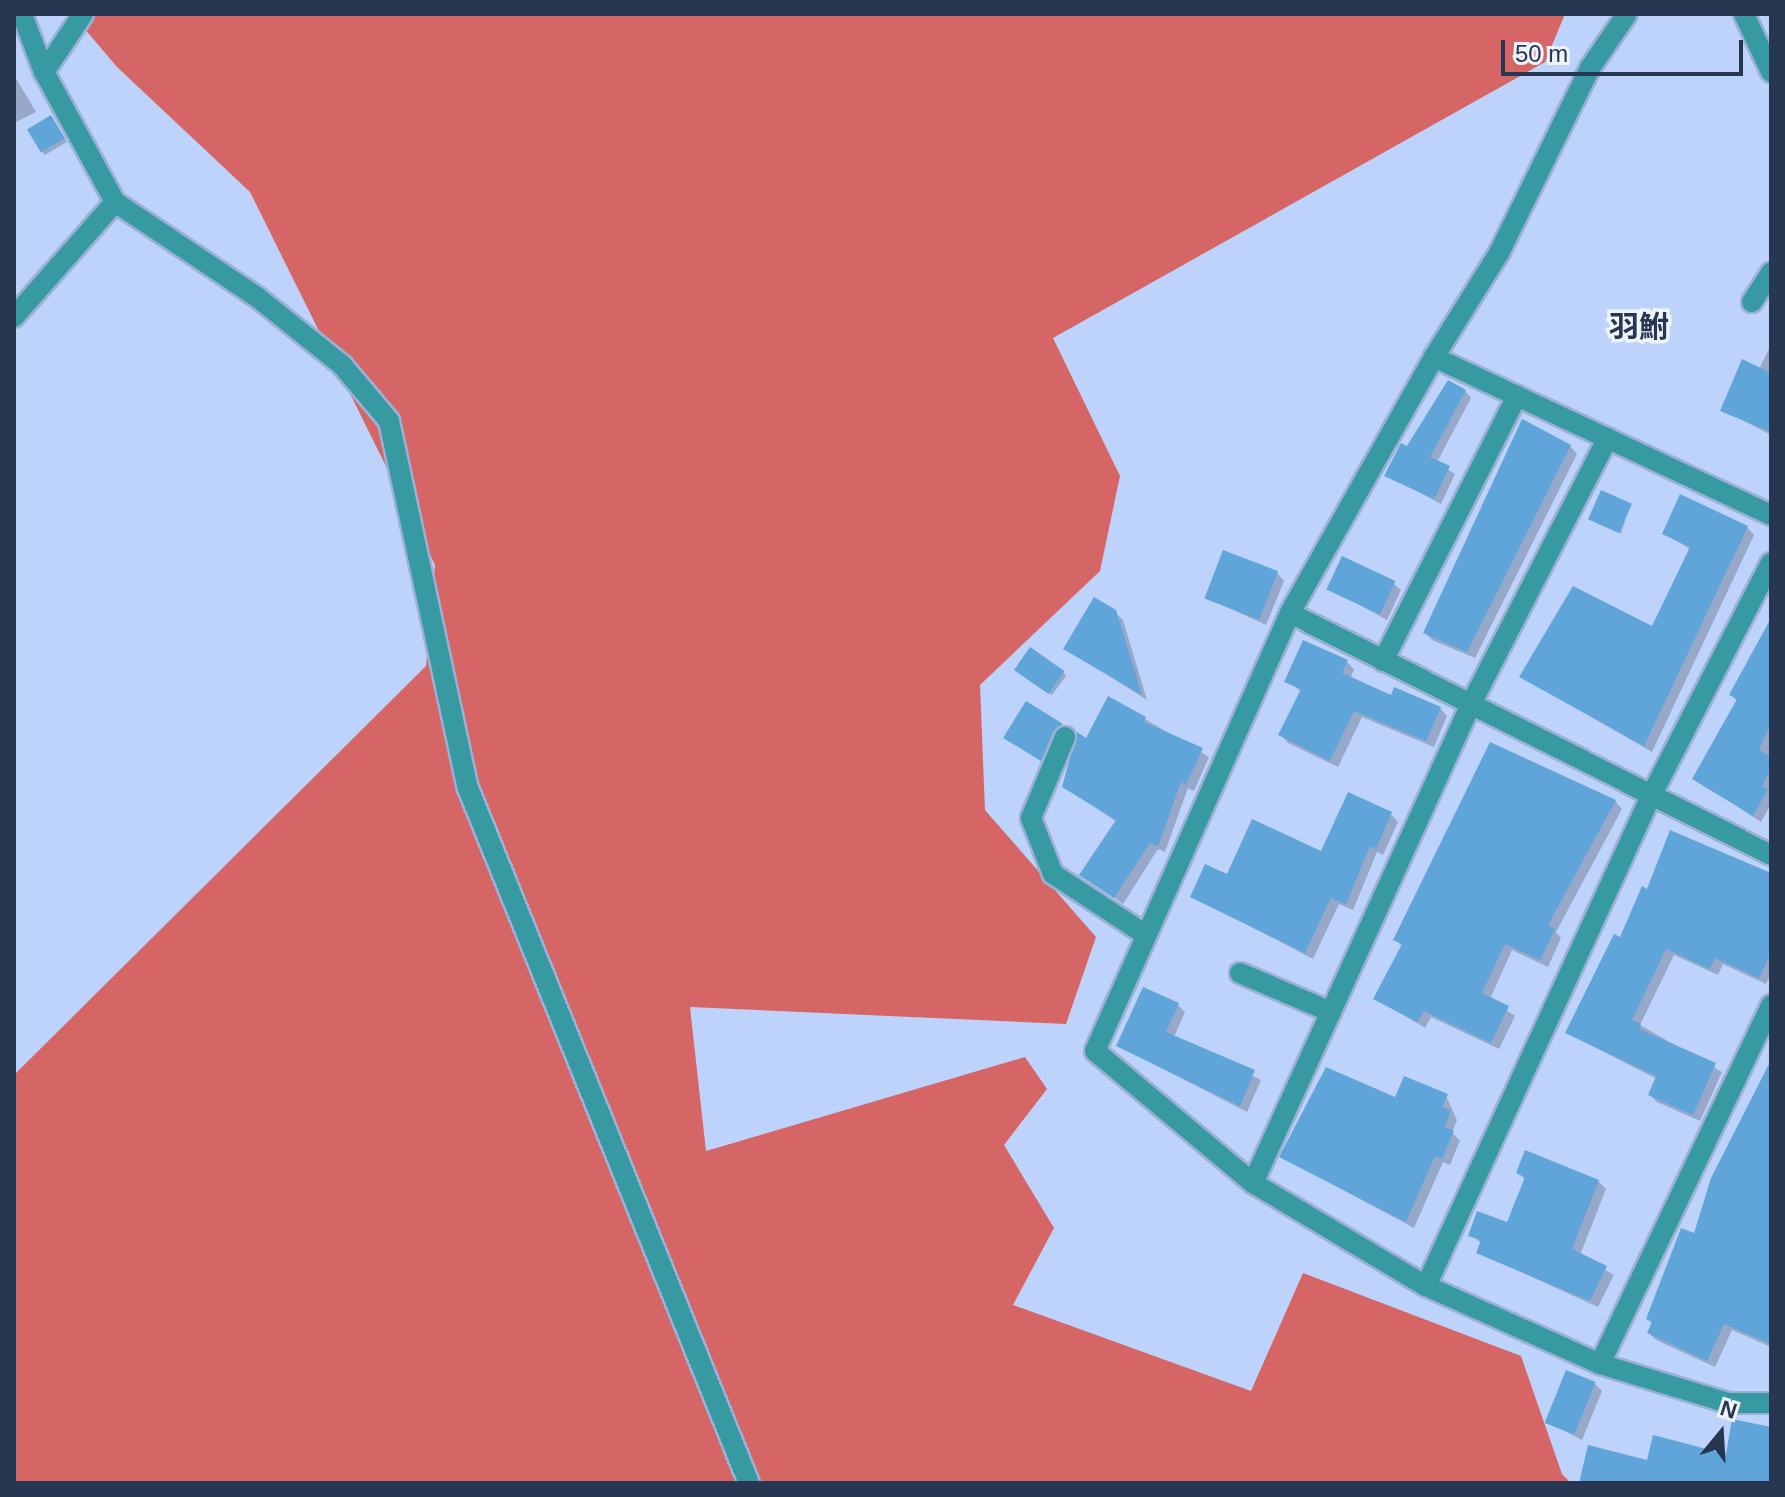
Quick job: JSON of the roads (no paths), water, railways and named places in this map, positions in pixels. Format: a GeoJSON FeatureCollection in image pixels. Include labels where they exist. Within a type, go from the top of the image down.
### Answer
{"type":"FeatureCollection","features":[{"type":"Feature","properties":{"kind":"street"},"geometry":{"type":"LineString","coordinates":[[22,14],[44,72],[115,202],[257,297],[330,355],[389,421],[468,788],[749,1483]]}},
{"type":"Feature","properties":{"kind":"street"},"geometry":{"type":"LineString","coordinates":[[44,72],[83,14]]}},
{"type":"Feature","properties":{"kind":"street"},"geometry":{"type":"LineString","coordinates":[[1627,14],[1590,68],[1499,253],[1434,357],[1290,613],[1095,1051],[1253,1183],[1426,1286],[1600,1364],[1728,1403],[1771,1403]]}},
{"type":"Feature","properties":{"kind":"street"},"geometry":{"type":"LineString","coordinates":[[1744,14],[1771,72]]}},
{"type":"Feature","properties":{"kind":"street"},"geometry":{"type":"LineString","coordinates":[[14,317],[115,202]]}},
{"type":"Feature","properties":{"kind":"street"},"geometry":{"type":"LineString","coordinates":[[1752,302],[1771,273]]}},
{"type":"Feature","properties":{"kind":"street"},"geometry":{"type":"LineString","coordinates":[[1434,357],[1771,515]]}},
{"type":"Feature","properties":{"kind":"street"},"geometry":{"type":"LineString","coordinates":[[1383,661],[1517,396]]}},
{"type":"Feature","properties":{"kind":"street"},"geometry":{"type":"LineString","coordinates":[[1253,1183],[1470,706],[1608,438]]}},
{"type":"Feature","properties":{"kind":"street"},"geometry":{"type":"LineString","coordinates":[[1426,1286],[1651,796],[1771,563]]}},
{"type":"Feature","properties":{"kind":"street"},"geometry":{"type":"LineString","coordinates":[[1290,613],[1771,855]]}},
{"type":"Feature","properties":{"kind":"street"},"geometry":{"type":"LineString","coordinates":[[1065,737],[1031,818],[1053,874],[1146,935]]}},
{"type":"Feature","properties":{"kind":"street"},"geometry":{"type":"LineString","coordinates":[[1240,973],[1331,1012]]}},
{"type":"Feature","properties":{"kind":"street"},"geometry":{"type":"LineString","coordinates":[[1600,1364],[1771,1005]]}},
{"type":"Feature","properties":{"kind":"district","name":"羽鮒"},"geometry":{"type":"Point","coordinates":[1639,327]}}]}
